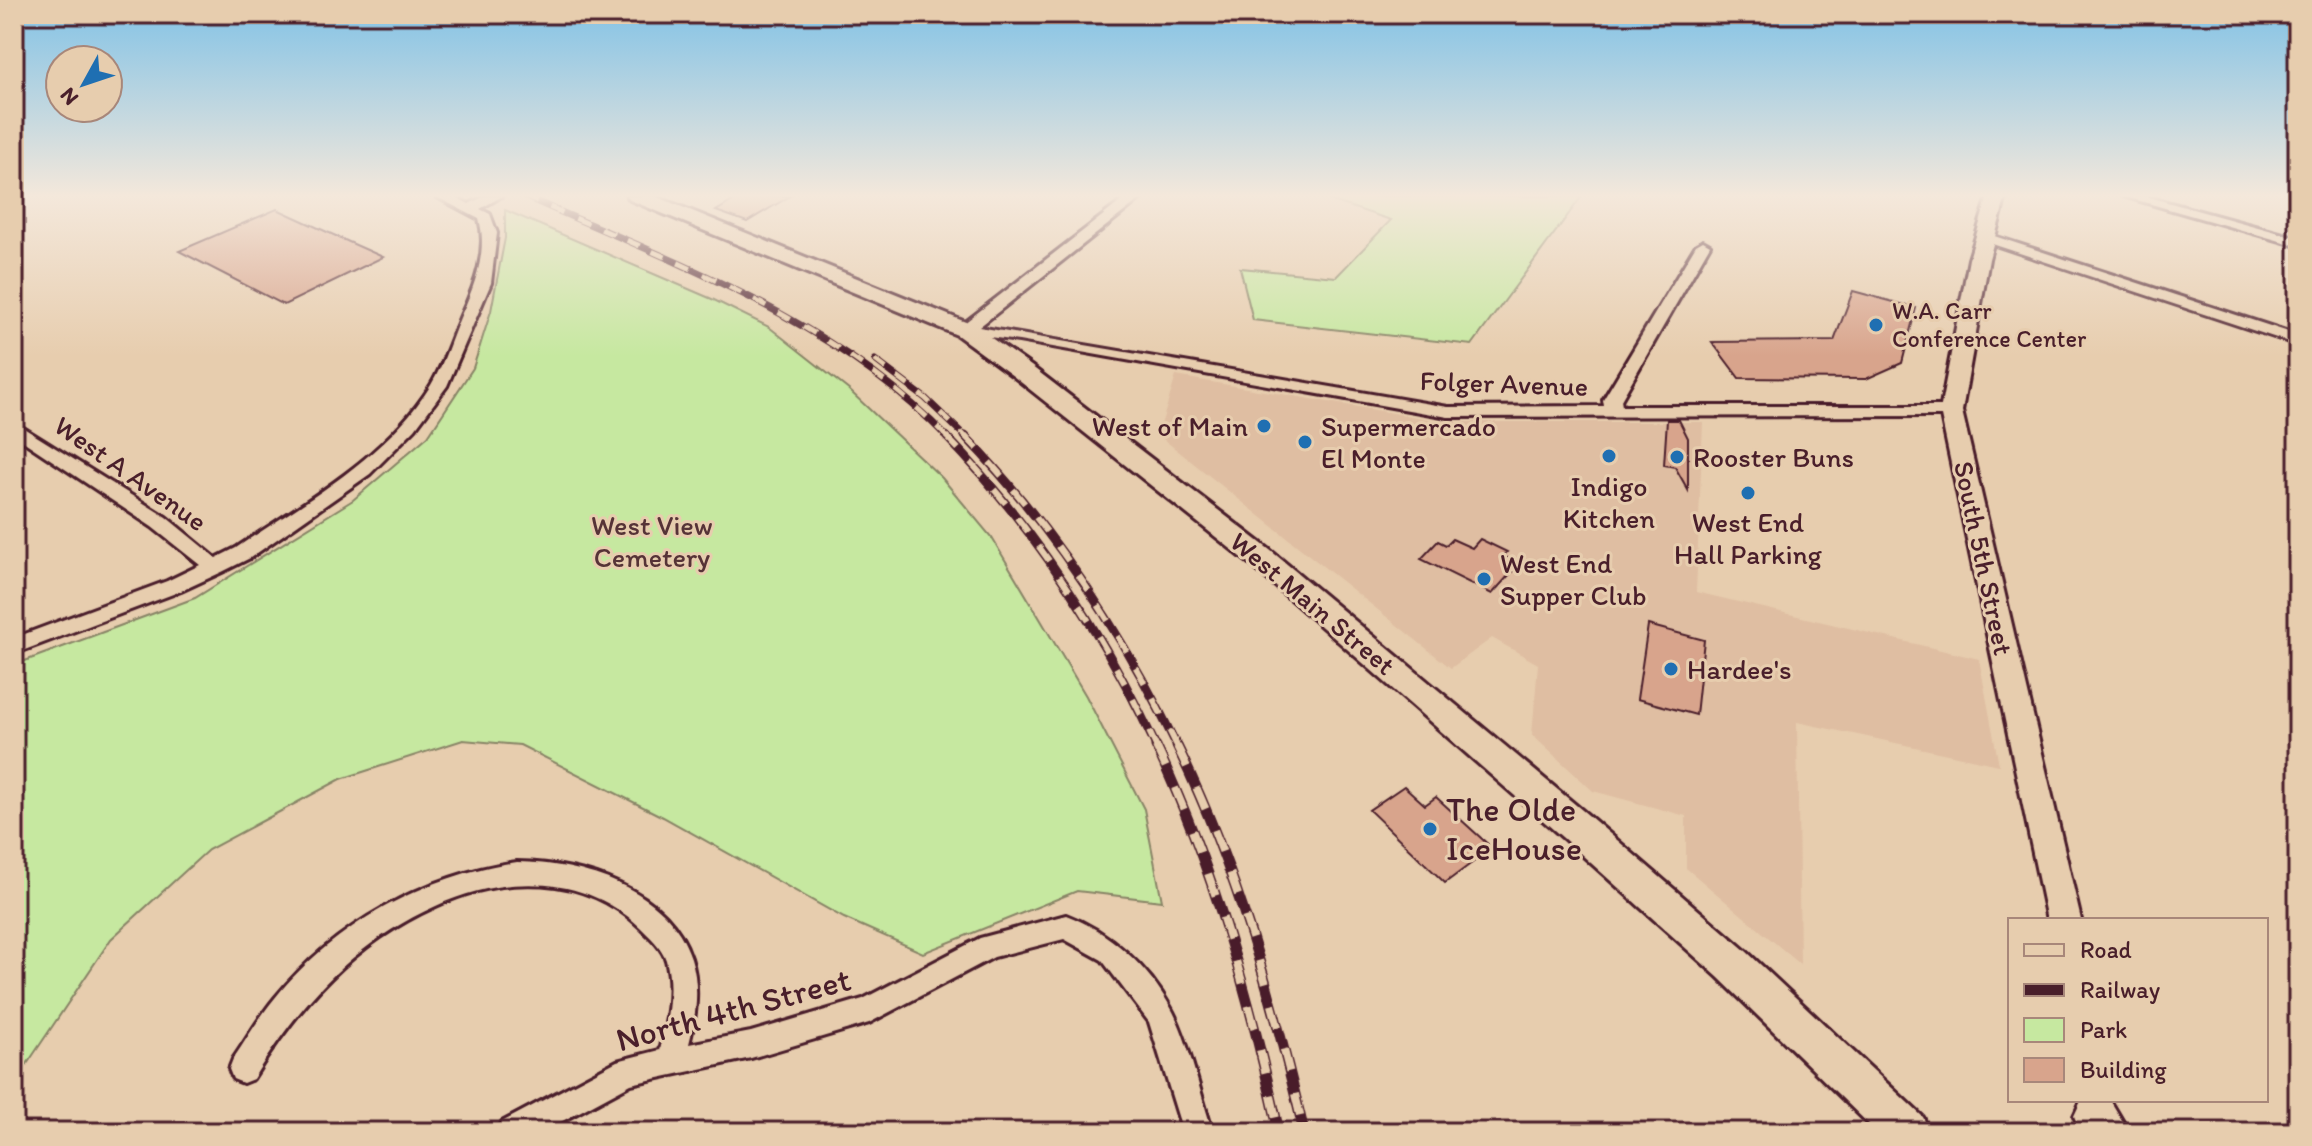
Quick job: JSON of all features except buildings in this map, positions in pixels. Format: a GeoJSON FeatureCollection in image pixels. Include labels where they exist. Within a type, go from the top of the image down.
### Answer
{"type":"FeatureCollection","features":[{"type":"Feature","properties":{"kind":"main road","name":"West Main Street"},"geometry":{"type":"LineString","coordinates":[[768,249],[965,330],[1118,444],[1260,557],[1720,954],[1908,1132]]}},
{"type":"Feature","properties":{"kind":"street"},"geometry":{"type":"LineString","coordinates":[[14,646],[174,586],[243,553],[364,470],[409,425],[439,386],[483,283],[488,249]]}},
{"type":"Feature","properties":{"kind":"street"},"geometry":{"type":"LineString","coordinates":[[965,330],[1068,249]]}},
{"type":"Feature","properties":{"kind":"street"},"geometry":{"type":"LineString","coordinates":[[1614,413],[1612,400],[1700,249]]}},
{"type":"Feature","properties":{"kind":"street","name":"South 5th Street"},"geometry":{"type":"LineString","coordinates":[[1983,249],[1951,411],[2064,918]]}},
{"type":"Feature","properties":{"kind":"street"},"geometry":{"type":"LineString","coordinates":[[2023,249],[2298,340]]}},
{"type":"Feature","properties":{"kind":"street","name":"Folger Avenue"},"geometry":{"type":"LineString","coordinates":[[965,330],[1019,336],[1448,412],[1951,411]]}},
{"type":"Feature","properties":{"kind":"street","name":"West A Avenue"},"geometry":{"type":"LineString","coordinates":[[14,427],[159,522],[215,567]]}},
{"type":"Feature","properties":{"kind":"street"},"geometry":{"type":"LineString","coordinates":[[243,1069],[290,999],[339,954],[396,914],[453,886],[503,872],[565,874],[612,888],[651,920],[679,958],[684,1015],[671,1062]]}},
{"type":"Feature","properties":{"kind":"street","name":"North 4th Street"},"geometry":{"type":"LineString","coordinates":[[512,1132],[627,1071],[751,1045],[869,1010],[989,946],[1066,927],[1111,952],[1161,1015],[1198,1132]]}},
{"type":"Feature","properties":{"kind":"shaded area"},"geometry":{"type":"Polygon","coordinates":[[[1176,376],[1446,422],[1703,422],[1696,592],[1979,659],[1999,765],[1797,722],[1800,964],[1686,868],[1686,816],[1593,791],[1532,735],[1538,664],[1492,638],[1451,668],[1158,435],[1176,376]]]}},
{"type":"Feature","properties":{"kind":"green space","name":"West View Cemetery"},"geometry":{"type":"Polygon","coordinates":[[[503,249],[597,249],[769,327],[850,391],[942,478],[992,538],[1086,696],[1144,809],[1162,901],[1077,891],[923,953],[844,918],[663,817],[520,745],[463,740],[341,779],[208,850],[111,939],[19,1076],[14,1075],[14,665],[195,598],[353,500],[428,436],[473,368],[491,311],[503,249]]]}},
{"type":"Feature","properties":{"kind":"green space"},"geometry":{"type":"Polygon","coordinates":[[[1363,249],[1543,249],[1472,345],[1253,320],[1240,268],[1336,277],[1363,249]]]}},
{"type":"Feature","properties":{"kind":"railway"},"geometry":{"type":"LineString","coordinates":[[646,249],[803,326],[903,396],[947,437]]}},
{"type":"Feature","properties":{"kind":"railway"},"geometry":{"type":"LineString","coordinates":[[875,360],[925,398],[966,437]]}},
{"type":"Feature","properties":{"kind":"railway"},"geometry":{"type":"LineString","coordinates":[[947,437],[1009,507],[1065,583],[1114,664],[1156,746]]}},
{"type":"Feature","properties":{"kind":"railway"},"geometry":{"type":"LineString","coordinates":[[966,437],[1028,507],[1084,583],[1134,664],[1177,746]]}},
{"type":"Feature","properties":{"kind":"railway"},"geometry":{"type":"LineString","coordinates":[[1156,746],[1213,887],[1243,984],[1279,1132]]}},
{"type":"Feature","properties":{"kind":"railway"},"geometry":{"type":"LineString","coordinates":[[1177,746],[1218,840],[1251,935],[1280,1033],[1304,1132]]}},
{"type":"Feature","properties":{"kind":"place","name":"W.A. Carr Conference Center"},"geometry":{"type":"Point","coordinates":[1876,325]}},
{"type":"Feature","properties":{"kind":"place","name":"West of Main"},"geometry":{"type":"Point","coordinates":[1264,426]}},
{"type":"Feature","properties":{"kind":"place","name":"Supermercado El Monte"},"geometry":{"type":"Point","coordinates":[1305,442]}},
{"type":"Feature","properties":{"kind":"place","name":"Indigo Kitchen"},"geometry":{"type":"Point","coordinates":[1609,456]}},
{"type":"Feature","properties":{"kind":"place","name":"Rooster Buns"},"geometry":{"type":"Point","coordinates":[1677,457]}},
{"type":"Feature","properties":{"kind":"place","name":"West End Hall Parking"},"geometry":{"type":"Point","coordinates":[1748,493]}},
{"type":"Feature","properties":{"kind":"place","name":"West End Supper Club"},"geometry":{"type":"Point","coordinates":[1484,579]}},
{"type":"Feature","properties":{"kind":"place","name":"Hardee's"},"geometry":{"type":"Point","coordinates":[1671,669]}},
{"type":"Feature","properties":{"kind":"place","name":"The Olde IceHouse"},"geometry":{"type":"Point","coordinates":[1430,829]}}]}
